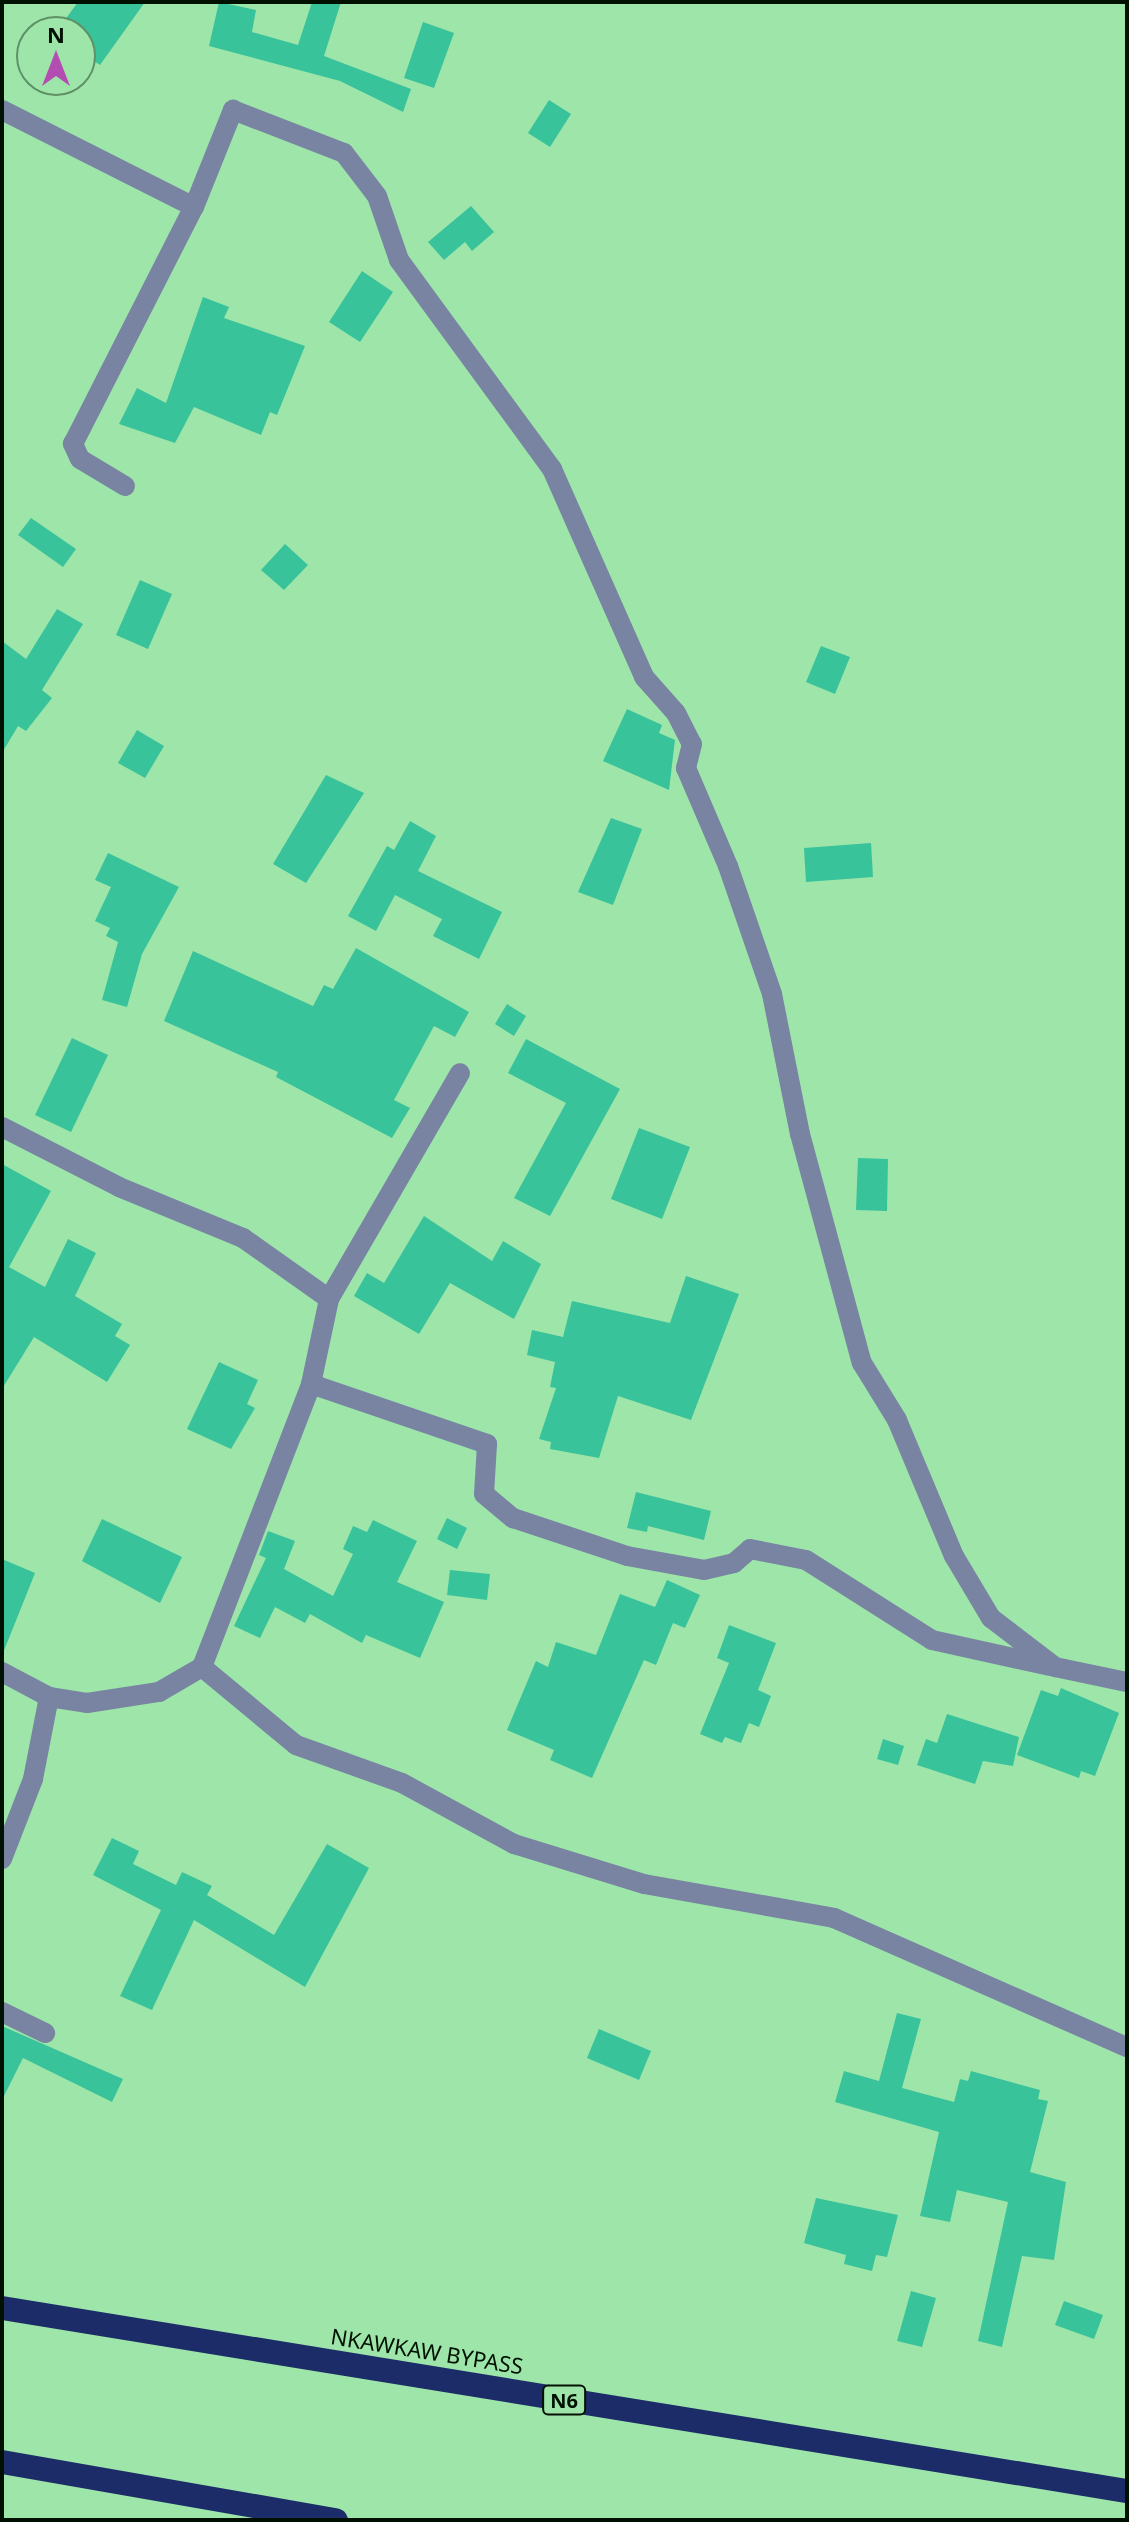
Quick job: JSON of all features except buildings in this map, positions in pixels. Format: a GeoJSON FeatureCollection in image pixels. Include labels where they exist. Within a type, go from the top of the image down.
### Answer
{"type":"FeatureCollection","features":[{"type":"Feature","properties":{"kind":"highway","name":"NKAWKAW BYPASS"},"geometry":{"type":"LineString","coordinates":[[2,2308],[1127,2491]]}},
{"type":"Feature","properties":{"kind":"highway"},"geometry":{"type":"LineString","coordinates":[[2,2462],[336,2520]]}},
{"type":"Feature","properties":{"kind":"street"},"geometry":{"type":"LineString","coordinates":[[2,110],[194,207]]}},
{"type":"Feature","properties":{"kind":"street"},"geometry":{"type":"LineString","coordinates":[[125,486],[80,459],[73,444],[194,207],[233,110],[344,153],[377,196],[399,260],[552,469],[644,677],[676,713],[692,744],[686,768],[728,866],[772,994],[800,1134],[862,1363],[897,1420],[954,1556],[991,1618],[1055,1667]]}},
{"type":"Feature","properties":{"kind":"street"},"geometry":{"type":"LineString","coordinates":[[2,1672],[49,1697],[123,1699],[178,1685],[202,1667],[311,1384],[329,1299],[460,1073]]}},
{"type":"Feature","properties":{"kind":"street"},"geometry":{"type":"LineString","coordinates":[[2,1127],[119,1187],[243,1238],[329,1299]]}},
{"type":"Feature","properties":{"kind":"street"},"geometry":{"type":"LineString","coordinates":[[311,1384],[487,1444],[484,1494],[513,1518],[627,1556],[704,1570],[734,1563],[750,1549],[806,1560],[932,1640],[1127,1682]]}},
{"type":"Feature","properties":{"kind":"street"},"geometry":{"type":"LineString","coordinates":[[202,1667],[296,1745],[402,1783],[514,1844],[644,1884],[834,1918],[1127,2047]]}},
{"type":"Feature","properties":{"kind":"street"},"geometry":{"type":"LineString","coordinates":[[2,1859],[33,1779],[49,1697]]}},
{"type":"Feature","properties":{"kind":"street"},"geometry":{"type":"LineString","coordinates":[[2,2012],[45,2033]]}}]}
